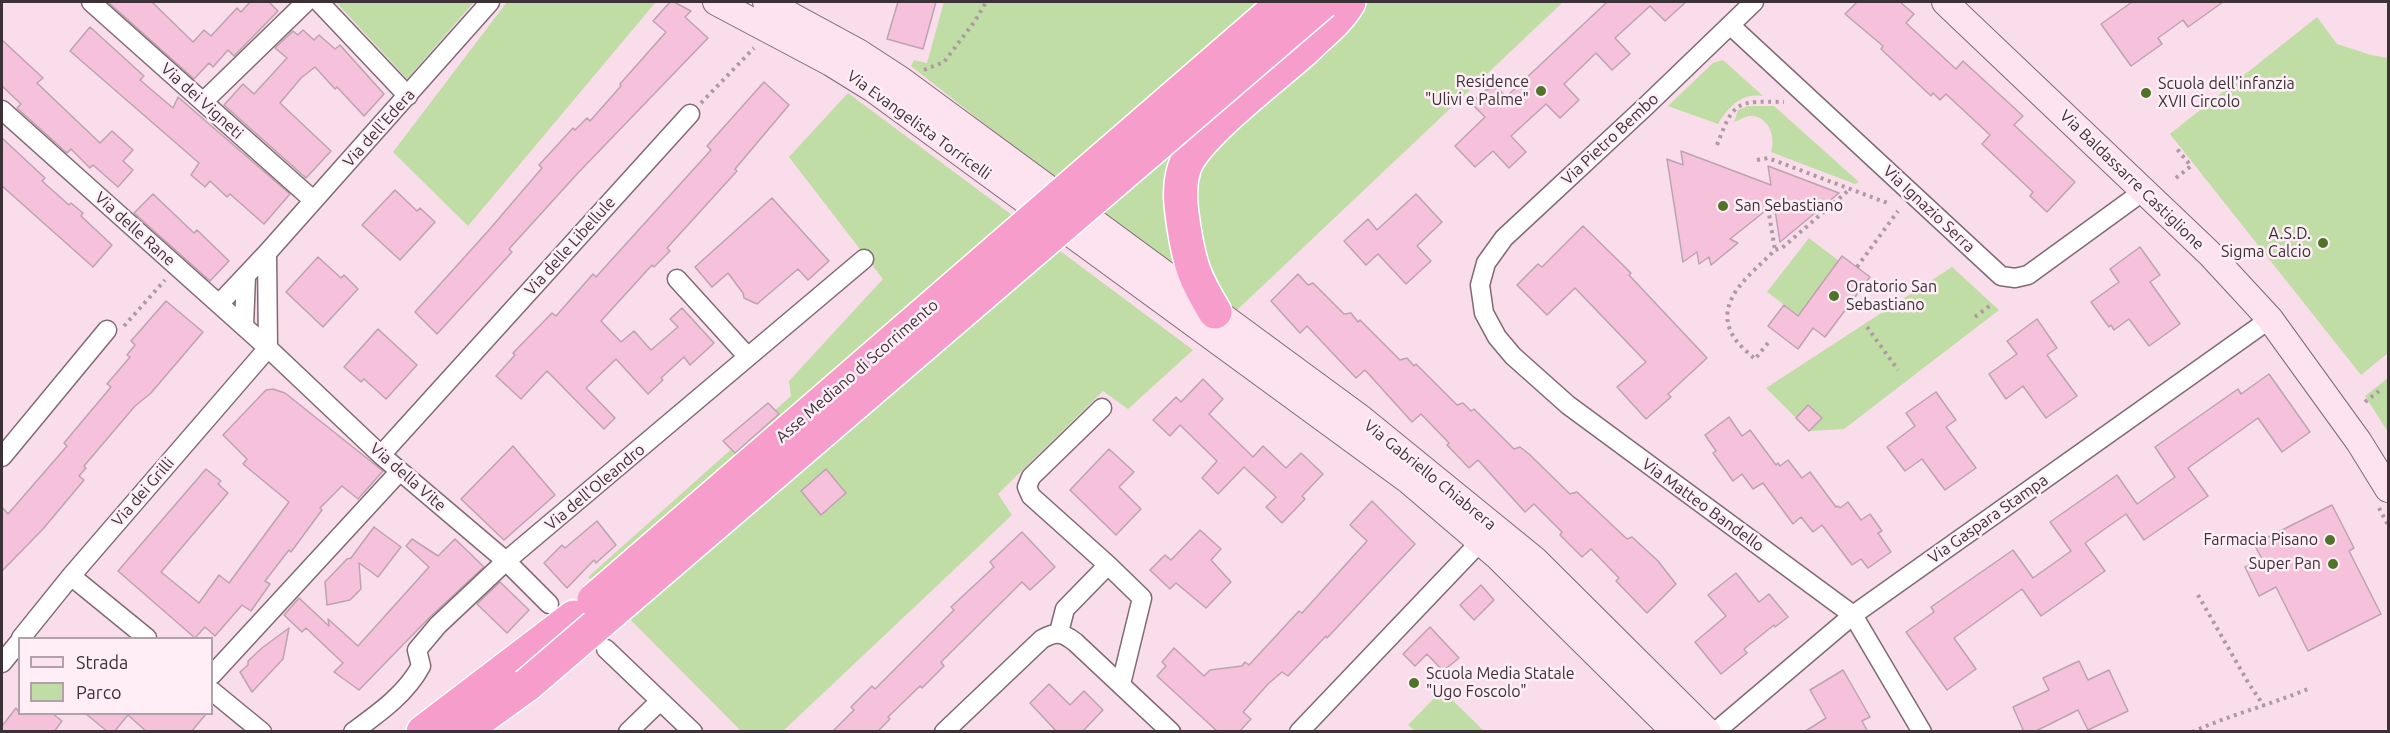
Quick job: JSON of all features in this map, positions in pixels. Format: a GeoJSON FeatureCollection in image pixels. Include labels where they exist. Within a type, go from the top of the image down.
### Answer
{"type":"FeatureCollection","features":[{"type":"Feature","properties":{"kind":"highway","name":"Asse Mediano di Scorrimento"},"geometry":{"type":"LineString","coordinates":[[423,732],[574,617],[1284,2]]}},
{"type":"Feature","properties":{"kind":"highway","name":"Asse Mediano di Scorrimento"},"geometry":{"type":"LineString","coordinates":[[462,732],[527,685],[597,627],[1323,2]]}},
{"type":"Feature","properties":{"kind":"highway"},"geometry":{"type":"LineString","coordinates":[[1215,312],[1196,282],[1192,270],[1180,203],[1184,167],[1200,143],[1215,128],[1343,12],[1349,2]]}},
{"type":"Feature","properties":{"kind":"street","name":"Via dei Vigneti"},"geometry":{"type":"LineString","coordinates":[[92,2],[313,200]]}},
{"type":"Feature","properties":{"kind":"street"},"geometry":{"type":"LineString","coordinates":[[203,102],[306,2]]}},
{"type":"Feature","properties":{"kind":"street"},"geometry":{"type":"LineString","coordinates":[[319,2],[408,96]]}},
{"type":"Feature","properties":{"kind":"street","name":"Via dell'Edera"},"geometry":{"type":"LineString","coordinates":[[219,304],[490,2]]}},
{"type":"Feature","properties":{"kind":"street","name":"Via Evangelista Torricelli"},"geometry":{"type":"LineString","coordinates":[[716,2],[855,77],[1120,255]]}},
{"type":"Feature","properties":{"kind":"street","name":"Via Evangelista Torricelli"},"geometry":{"type":"LineString","coordinates":[[766,2],[858,52],[901,80],[1120,255]]}},
{"type":"Feature","properties":{"kind":"street","name":"Via Pietro Bembo"},"geometry":{"type":"LineString","coordinates":[[1480,285],[1486,263],[1504,238],[1754,2]]}},
{"type":"Feature","properties":{"kind":"street","name":"Via Baldassarre Castiglione"},"geometry":{"type":"LineString","coordinates":[[1945,2],[2145,190],[2209,253],[2270,319],[2359,442],[2383,498]]}},
{"type":"Feature","properties":{"kind":"street","name":"Via Ignazio Serra"},"geometry":{"type":"LineString","coordinates":[[1730,25],[2001,276],[2015,278],[2028,275],[2145,190]]}},
{"type":"Feature","properties":{"kind":"street","name":"Via delle Rane"},"geometry":{"type":"LineString","coordinates":[[2,110],[268,348]]}},
{"type":"Feature","properties":{"kind":"street","name":"Via delle Libellule"},"geometry":{"type":"LineString","coordinates":[[381,455],[690,114]]}},
{"type":"Feature","properties":{"kind":"street"},"geometry":{"type":"LineString","coordinates":[[267,253],[268,348]]}},
{"type":"Feature","properties":{"kind":"street","name":"Via Gabriello Chiabrera"},"geometry":{"type":"LineString","coordinates":[[1120,255],[1215,312],[1362,419],[1534,559],[1708,732]]}},
{"type":"Feature","properties":{"kind":"street","name":"Via Gabriello Chiabrera"},"geometry":{"type":"LineString","coordinates":[[1120,255],[1409,481],[1481,541],[1675,732]]}},
{"type":"Feature","properties":{"kind":"street","name":"Via dell'Oleandro"},"geometry":{"type":"LineString","coordinates":[[353,732],[383,711],[414,679],[421,666],[417,650],[438,625],[507,561],[864,260]]}},
{"type":"Feature","properties":{"kind":"street"},"geometry":{"type":"LineString","coordinates":[[244,326],[246,276]]}},
{"type":"Feature","properties":{"kind":"street"},"geometry":{"type":"LineString","coordinates":[[677,279],[748,357]]}},
{"type":"Feature","properties":{"kind":"street","name":"Via Matteo Bandello"},"geometry":{"type":"LineString","coordinates":[[1480,285],[1484,313],[1497,337],[1513,356],[1568,405],[1853,615],[1922,732]]}},
{"type":"Feature","properties":{"kind":"street","name":"Via Gaspara Stampa"},"geometry":{"type":"LineString","coordinates":[[1715,732],[1853,615],[2270,319]]}},
{"type":"Feature","properties":{"kind":"street"},"geometry":{"type":"LineString","coordinates":[[2,457],[107,330]]}},
{"type":"Feature","properties":{"kind":"street","name":"Via della Vite"},"geometry":{"type":"LineString","coordinates":[[268,348],[381,455],[507,561],[549,603]]}},
{"type":"Feature","properties":{"kind":"street","name":"Via dei Grilli"},"geometry":{"type":"LineString","coordinates":[[22,637],[71,576],[268,348]]}},
{"type":"Feature","properties":{"kind":"street"},"geometry":{"type":"LineString","coordinates":[[1102,408],[1031,477],[1027,487],[1031,496],[1142,598],[1121,684]]}},
{"type":"Feature","properties":{"kind":"street"},"geometry":{"type":"LineString","coordinates":[[213,674],[400,471]]}},
{"type":"Feature","properties":{"kind":"street"},"geometry":{"type":"LineString","coordinates":[[1299,732],[1481,541]]}},
{"type":"Feature","properties":{"kind":"street"},"geometry":{"type":"LineString","coordinates":[[1059,632],[1065,609],[1108,565]]}},
{"type":"Feature","properties":{"kind":"street"},"geometry":{"type":"LineString","coordinates":[[71,576],[145,637]]}},
{"type":"Feature","properties":{"kind":"street"},"geometry":{"type":"LineString","coordinates":[[944,732],[1042,639],[1059,632],[1075,642],[1171,732]]}},
{"type":"Feature","properties":{"kind":"street","name":"Via dei Grilli"},"geometry":{"type":"LineString","coordinates":[[2,663],[18,643]]}},
{"type":"Feature","properties":{"kind":"street"},"geometry":{"type":"LineString","coordinates":[[606,649],[693,732]]}},
{"type":"Feature","properties":{"kind":"street"},"geometry":{"type":"LineString","coordinates":[[213,692],[262,732]]}},
{"type":"Feature","properties":{"kind":"street"},"geometry":{"type":"LineString","coordinates":[[628,732],[660,701]]}},
{"type":"Feature","properties":{"kind":"path"},"geometry":{"type":"LineString","coordinates":[[901,80],[908,72],[926,70],[944,62],[975,21],[986,2]]}},
{"type":"Feature","properties":{"kind":"path"},"geometry":{"type":"LineString","coordinates":[[690,114],[762,40]]}},
{"type":"Feature","properties":{"kind":"path"},"geometry":{"type":"LineString","coordinates":[[1717,145],[1730,113],[1738,106],[1748,102],[1784,102]]}},
{"type":"Feature","properties":{"kind":"path"},"geometry":{"type":"LineString","coordinates":[[2176,177],[2191,166],[2177,149]]}},
{"type":"Feature","properties":{"kind":"path"},"geometry":{"type":"LineString","coordinates":[[1757,160],[1768,158],[1890,204]]}},
{"type":"Feature","properties":{"kind":"path"},"geometry":{"type":"LineString","coordinates":[[1768,343],[1755,359],[1736,339],[1730,328],[1729,301],[1735,290],[1775,250],[1782,248],[1850,189]]}},
{"type":"Feature","properties":{"kind":"path"},"geometry":{"type":"LineString","coordinates":[[1768,208],[1775,250]]}},
{"type":"Feature","properties":{"kind":"path"},"geometry":{"type":"LineString","coordinates":[[1857,267],[1898,211]]}},
{"type":"Feature","properties":{"kind":"path"},"geometry":{"type":"LineString","coordinates":[[107,330],[115,336],[177,266]]}},
{"type":"Feature","properties":{"kind":"path"},"geometry":{"type":"LineString","coordinates":[[1975,316],[1992,304]]}},
{"type":"Feature","properties":{"kind":"path"},"geometry":{"type":"LineString","coordinates":[[1867,327],[1898,370]]}},
{"type":"Feature","properties":{"kind":"path"},"geometry":{"type":"LineString","coordinates":[[2365,402],[2379,391]]}},
{"type":"Feature","properties":{"kind":"path"},"geometry":{"type":"LineString","coordinates":[[2383,498],[2388,525]]}},
{"type":"Feature","properties":{"kind":"path"},"geometry":{"type":"LineString","coordinates":[[2198,595],[2264,706]]}},
{"type":"Feature","properties":{"kind":"path"},"geometry":{"type":"LineString","coordinates":[[2192,732],[2235,714],[2264,706],[2308,689]]}},
{"type":"Feature","properties":{"kind":"green space"},"geometry":{"type":"Polygon","coordinates":[[[336,2],[474,2],[407,79],[336,2]]]}},
{"type":"Feature","properties":{"kind":"green space"},"geometry":{"type":"Polygon","coordinates":[[[507,2],[655,3],[468,226],[393,152],[507,2]]]}},
{"type":"Feature","properties":{"kind":"green space"},"geometry":{"type":"Polygon","coordinates":[[[944,2],[1563,2],[1237,310],[1024,155],[911,66],[914,60],[927,63],[944,2]]]}},
{"type":"Feature","properties":{"kind":"green space","name":"A.S.D. Sigma Calcio"},"geometry":{"type":"Polygon","coordinates":[[[2317,17],[2337,44],[2388,58],[2388,353],[2361,375],[2170,134],[2317,17]]]}},
{"type":"Feature","properties":{"kind":"green space"},"geometry":{"type":"Polygon","coordinates":[[[1723,60],[1763,96],[1748,97],[1736,102],[1718,124],[1668,106],[1713,63],[1723,60]]]}},
{"type":"Feature","properties":{"kind":"green space"},"geometry":{"type":"Polygon","coordinates":[[[848,93],[1193,350],[1128,409],[1103,391],[998,494],[1012,515],[783,731],[741,731],[588,577],[791,396],[789,381],[883,279],[789,157],[848,93]]]}},
{"type":"Feature","properties":{"kind":"green space"},"geometry":{"type":"Polygon","coordinates":[[[1748,106],[1774,106],[1859,182],[1855,184],[1771,152],[1772,135],[1764,121],[1751,116],[1734,122],[1738,110],[1748,106]]]}},
{"type":"Feature","properties":{"kind":"green space"},"geometry":{"type":"Polygon","coordinates":[[[1809,238],[1839,261],[1798,315],[1767,292],[1809,238]]]}},
{"type":"Feature","properties":{"kind":"green space"},"geometry":{"type":"Polygon","coordinates":[[[1952,267],[1999,310],[1844,429],[1809,431],[1766,388],[1952,267]]]}},
{"type":"Feature","properties":{"kind":"green space"},"geometry":{"type":"Polygon","coordinates":[[[2388,378],[2388,432],[2365,396],[2388,378]]]}},
{"type":"Feature","properties":{"kind":"green space"},"geometry":{"type":"Polygon","coordinates":[[[1442,690],[1484,731],[1415,731],[1408,725],[1442,690]]]}},
{"type":"Feature","properties":{"kind":"building"},"geometry":{"type":"Polygon","coordinates":[[[108,2],[152,2],[193,42],[204,30],[211,36],[237,8],[241,12],[250,2],[269,2],[278,11],[234,56],[228,50],[213,67],[209,63],[194,79],[108,2]]]}},
{"type":"Feature","properties":{"kind":"building"},"geometry":{"type":"Polygon","coordinates":[[[670,2],[691,11],[685,17],[708,38],[577,174],[509,249],[512,252],[437,334],[415,312],[542,168],[539,165],[573,128],[575,130],[587,118],[590,121],[666,32],[653,21],[670,2]]]}},
{"type":"Feature","properties":{"kind":"building"},"geometry":{"type":"Polygon","coordinates":[[[898,2],[936,2],[923,49],[887,39],[898,2]]]}},
{"type":"Feature","properties":{"kind":"building","name":"Residence \"Ulivi e Palme\""},"geometry":{"type":"Polygon","coordinates":[[[1607,2],[1686,2],[1665,21],[1650,6],[1615,38],[1630,54],[1612,70],[1596,53],[1564,84],[1579,100],[1560,118],[1546,104],[1511,136],[1526,152],[1509,168],[1493,151],[1475,167],[1455,146],[1485,117],[1471,103],[1486,90],[1498,88],[1506,97],[1607,2]]]}},
{"type":"Feature","properties":{"kind":"building"},"geometry":{"type":"Polygon","coordinates":[[[1857,2],[1900,2],[1914,14],[1906,23],[1956,69],[1963,61],[2023,116],[2014,125],[2075,182],[2047,212],[2030,196],[2033,192],[1982,144],[1990,135],[1946,94],[1940,100],[1933,93],[1931,96],[1881,49],[1883,46],[1845,14],[1857,2]]]}},
{"type":"Feature","properties":{"kind":"building"},"geometry":{"type":"Polygon","coordinates":[[[2132,2],[2223,2],[2188,27],[2183,20],[2158,38],[2162,44],[2131,66],[2101,24],[2132,2]]]}},
{"type":"Feature","properties":{"kind":"building"},"geometry":{"type":"Polygon","coordinates":[[[90,27],[144,76],[140,80],[173,108],[178,97],[290,194],[264,224],[230,194],[227,197],[210,181],[205,187],[191,175],[199,163],[70,51],[90,27]]]}},
{"type":"Feature","properties":{"kind":"building"},"geometry":{"type":"Polygon","coordinates":[[[303,30],[314,40],[319,35],[335,49],[340,45],[384,94],[364,116],[315,67],[301,78],[280,103],[331,151],[306,178],[224,105],[243,84],[254,94],[287,58],[275,48],[293,31],[298,35],[303,30]]]}},
{"type":"Feature","properties":{"kind":"building"},"geometry":{"type":"Polygon","coordinates":[[[2,40],[43,78],[37,83],[100,143],[112,131],[133,150],[123,161],[133,170],[118,187],[93,165],[90,168],[71,149],[67,153],[17,108],[21,104],[2,86],[2,40]]]}},
{"type":"Feature","properties":{"kind":"building"},"geometry":{"type":"Polygon","coordinates":[[[764,82],[789,105],[735,169],[737,171],[667,248],[670,251],[654,267],[652,265],[601,321],[621,342],[634,331],[651,350],[678,327],[670,319],[682,308],[714,343],[690,365],[684,357],[661,378],[663,380],[648,394],[616,359],[586,388],[615,418],[604,429],[547,371],[521,399],[496,376],[515,355],[513,353],[552,313],[556,316],[593,274],[596,277],[711,150],[707,146],[764,82]]]}},
{"type":"Feature","properties":{"kind":"building"},"geometry":{"type":"Polygon","coordinates":[[[2,138],[45,178],[42,181],[69,205],[71,203],[83,213],[81,216],[112,245],[93,267],[2,186],[2,138]]]}},
{"type":"Feature","properties":{"kind":"building","name":"San Sebastiano"},"geometry":{"type":"Polygon","coordinates":[[[1681,151],[1771,185],[1768,166],[1839,193],[1780,242],[1774,204],[1730,239],[1738,243],[1711,265],[1709,257],[1699,264],[1697,252],[1683,262],[1667,159],[1683,165],[1681,151]]]}},
{"type":"Feature","properties":{"kind":"building"},"geometry":{"type":"Polygon","coordinates":[[[395,190],[417,211],[420,208],[435,222],[400,260],[362,225],[395,190]]]}},
{"type":"Feature","properties":{"kind":"building"},"geometry":{"type":"Polygon","coordinates":[[[153,194],[194,233],[197,230],[229,261],[210,281],[134,213],[153,194]]]}},
{"type":"Feature","properties":{"kind":"building"},"geometry":{"type":"Polygon","coordinates":[[[1416,194],[1442,222],[1417,246],[1431,261],[1406,284],[1378,254],[1366,265],[1344,241],[1368,219],[1377,230],[1416,194]]]}},
{"type":"Feature","properties":{"kind":"building"},"geometry":{"type":"Polygon","coordinates":[[[772,198],[829,261],[808,280],[798,269],[757,304],[744,298],[743,293],[728,273],[712,287],[695,267],[772,198]]]}},
{"type":"Feature","properties":{"kind":"building"},"geometry":{"type":"Polygon","coordinates":[[[1583,226],[1631,273],[1629,275],[1707,358],[1668,394],[1671,397],[1646,419],[1617,387],[1646,362],[1575,288],[1547,315],[1517,285],[1538,264],[1542,267],[1583,226]]]}},
{"type":"Feature","properties":{"kind":"building"},"geometry":{"type":"Polygon","coordinates":[[[2140,247],[2160,275],[2150,282],[2180,324],[2149,346],[2129,319],[2114,330],[2111,325],[2109,327],[2091,302],[2119,282],[2110,269],[2140,247]]]}},
{"type":"Feature","properties":{"kind":"building","name":"Oratorio San Sebastiano"},"geometry":{"type":"Polygon","coordinates":[[[1842,256],[1870,277],[1825,337],[1813,328],[1798,349],[1768,326],[1784,305],[1798,316],[1842,256]]]}},
{"type":"Feature","properties":{"kind":"building"},"geometry":{"type":"Polygon","coordinates":[[[318,257],[341,278],[344,275],[358,289],[323,327],[286,292],[318,257]]]}},
{"type":"Feature","properties":{"kind":"building"},"geometry":{"type":"Polygon","coordinates":[[[1298,274],[1308,285],[1313,283],[1344,314],[1351,313],[1358,322],[1360,320],[1400,360],[1407,358],[1414,366],[1416,364],[1457,405],[1463,403],[1471,411],[1474,409],[1514,449],[1520,447],[1529,454],[1570,494],[1577,492],[1627,539],[1632,537],[1658,561],[1676,584],[1647,613],[1616,581],[1619,578],[1591,549],[1582,557],[1560,535],[1562,532],[1534,504],[1525,512],[1478,460],[1469,468],[1421,414],[1412,422],[1365,370],[1356,378],[1307,326],[1300,333],[1271,301],[1298,274]]]}},
{"type":"Feature","properties":{"kind":"building"},"geometry":{"type":"Polygon","coordinates":[[[166,301],[203,332],[84,466],[86,468],[79,476],[84,480],[43,529],[2,571],[2,507],[8,514],[67,446],[64,443],[111,387],[107,384],[130,357],[127,355],[135,345],[131,341],[166,301]]]}},
{"type":"Feature","properties":{"kind":"building"},"geometry":{"type":"Polygon","coordinates":[[[2037,319],[2057,348],[2047,355],[2077,396],[2046,418],[2023,386],[2006,399],[1989,374],[2017,354],[2007,341],[2037,319]]]}},
{"type":"Feature","properties":{"kind":"building"},"geometry":{"type":"Polygon","coordinates":[[[378,329],[417,365],[386,399],[364,379],[361,382],[344,367],[378,329]]]}},
{"type":"Feature","properties":{"kind":"building"},"geometry":{"type":"Polygon","coordinates":[[[2269,374],[2310,432],[2282,452],[2258,418],[2188,468],[2208,496],[2144,540],[2126,514],[2085,543],[2105,571],[2041,616],[2022,589],[1954,638],[1976,669],[1947,690],[1906,632],[1934,612],[1931,607],[2013,550],[2033,578],[2071,551],[2050,522],[2117,475],[2137,504],[2175,477],[2155,447],[2238,389],[2241,394],[2269,374]]]}},
{"type":"Feature","properties":{"kind":"building"},"geometry":{"type":"Polygon","coordinates":[[[1203,379],[1223,399],[1209,414],[1253,457],[1263,446],[1286,468],[1301,453],[1323,474],[1302,496],[1305,499],[1282,523],[1266,507],[1276,497],[1244,467],[1218,494],[1202,478],[1217,461],[1180,425],[1170,436],[1153,420],[1176,397],[1181,402],[1203,379]]]}},
{"type":"Feature","properties":{"kind":"building"},"geometry":{"type":"Polygon","coordinates":[[[273,389],[285,393],[383,471],[358,499],[342,486],[320,508],[322,510],[291,552],[289,550],[265,581],[270,584],[251,611],[242,605],[215,636],[205,627],[194,637],[118,571],[206,469],[221,481],[218,484],[228,493],[161,572],[199,603],[219,575],[229,583],[289,502],[243,464],[247,459],[223,435],[266,390],[273,389]]]}},
{"type":"Feature","properties":{"kind":"building"},"geometry":{"type":"Polygon","coordinates":[[[1936,392],[1956,420],[1946,427],[1976,468],[1945,490],[1922,459],[1905,471],[1887,447],[1915,426],[1906,413],[1936,392]]]}},
{"type":"Feature","properties":{"kind":"building"},"geometry":{"type":"Polygon","coordinates":[[[768,403],[779,414],[735,453],[723,441],[768,403]]]}},
{"type":"Feature","properties":{"kind":"building"},"geometry":{"type":"Polygon","coordinates":[[[1808,405],[1822,418],[1809,431],[1796,418],[1808,405]]]}},
{"type":"Feature","properties":{"kind":"building"},"geometry":{"type":"Polygon","coordinates":[[[1729,417],[1742,436],[1750,430],[1776,465],[1778,463],[1780,466],[1788,460],[1802,478],[1810,472],[1836,507],[1840,508],[1848,502],[1861,520],[1870,514],[1882,531],[1878,533],[1891,552],[1868,568],[1861,559],[1852,565],[1822,525],[1813,532],[1801,517],[1793,524],[1763,483],[1753,489],[1742,474],[1733,481],[1713,453],[1716,451],[1705,435],[1729,417]]]}},
{"type":"Feature","properties":{"kind":"building"},"geometry":{"type":"Polygon","coordinates":[[[513,446],[555,495],[504,540],[461,499],[513,446]]]}},
{"type":"Feature","properties":{"kind":"building"},"geometry":{"type":"Polygon","coordinates":[[[1109,449],[1134,472],[1119,487],[1141,509],[1116,535],[1070,490],[1109,449]]]}},
{"type":"Feature","properties":{"kind":"building"},"geometry":{"type":"Polygon","coordinates":[[[826,469],[846,493],[821,515],[801,491],[826,469]]]}},
{"type":"Feature","properties":{"kind":"building"},"geometry":{"type":"Polygon","coordinates":[[[1372,501],[1415,544],[1288,676],[1282,672],[1268,684],[1243,712],[1251,719],[1239,732],[1218,732],[1157,676],[1166,666],[1162,662],[1174,648],[1204,676],[1210,670],[1242,666],[1245,662],[1249,665],[1299,611],[1302,613],[1367,541],[1350,525],[1372,501]]]}},
{"type":"Feature","properties":{"kind":"building"},"geometry":{"type":"Polygon","coordinates":[[[2332,505],[2354,548],[2349,551],[2381,614],[2308,651],[2276,587],[2259,596],[2245,567],[2262,559],[2254,544],[2332,505]]]}},
{"type":"Feature","properties":{"kind":"building"},"geometry":{"type":"Polygon","coordinates":[[[597,521],[616,545],[596,563],[594,560],[567,588],[544,563],[562,545],[565,548],[597,521]]]}},
{"type":"Feature","properties":{"kind":"building"},"geometry":{"type":"Polygon","coordinates":[[[374,527],[401,547],[378,577],[359,563],[361,589],[350,600],[327,605],[325,582],[347,559],[351,558],[374,527]]]}},
{"type":"Feature","properties":{"kind":"building"},"geometry":{"type":"Polygon","coordinates":[[[1200,530],[1221,549],[1211,560],[1231,582],[1206,608],[1176,583],[1170,589],[1150,570],[1165,555],[1171,560],[1200,530]]]}},
{"type":"Feature","properties":{"kind":"building"},"geometry":{"type":"Polygon","coordinates":[[[1022,532],[1055,567],[1030,590],[1022,582],[941,662],[944,666],[888,717],[890,719],[877,732],[832,732],[854,710],[851,707],[872,686],[875,689],[954,610],[951,607],[994,567],[990,562],[1022,532]]]}},
{"type":"Feature","properties":{"kind":"building"},"geometry":{"type":"Polygon","coordinates":[[[412,539],[438,556],[455,539],[484,567],[430,617],[359,690],[334,672],[343,663],[306,628],[302,632],[284,615],[299,598],[329,626],[328,619],[358,646],[429,567],[406,546],[412,539]]]}},
{"type":"Feature","properties":{"kind":"building"},"geometry":{"type":"Polygon","coordinates":[[[1736,573],[1759,602],[1769,594],[1788,617],[1744,649],[1747,653],[1721,674],[1695,642],[1726,616],[1708,595],[1736,573]]]}},
{"type":"Feature","properties":{"kind":"building"},"geometry":{"type":"Polygon","coordinates":[[[500,582],[529,610],[507,633],[477,604],[500,582]]]}},
{"type":"Feature","properties":{"kind":"building"},"geometry":{"type":"Polygon","coordinates":[[[1481,585],[1494,600],[1474,620],[1460,605],[1481,585]]]}},
{"type":"Feature","properties":{"kind":"building"},"geometry":{"type":"Polygon","coordinates":[[[1430,627],[1459,658],[1443,671],[1427,654],[1415,666],[1403,654],[1430,627]]]}},
{"type":"Feature","properties":{"kind":"building"},"geometry":{"type":"Polygon","coordinates":[[[289,628],[283,659],[252,692],[240,672],[262,648],[289,628]]]}},
{"type":"Feature","properties":{"kind":"building"},"geometry":{"type":"Polygon","coordinates":[[[2079,661],[2088,680],[2109,670],[2128,711],[2088,730],[2078,710],[2034,732],[2024,732],[2013,707],[2049,690],[2043,678],[2079,661]]]}},
{"type":"Feature","properties":{"kind":"building"},"geometry":{"type":"Polygon","coordinates":[[[1843,670],[1870,717],[1862,721],[1868,732],[1804,732],[1826,718],[1810,690],[1843,670]]]}},
{"type":"Feature","properties":{"kind":"building"},"geometry":{"type":"Polygon","coordinates":[[[1049,684],[1070,705],[1084,691],[1103,710],[1082,732],[1057,732],[1030,703],[1049,684]]]}},
{"type":"Feature","properties":{"kind":"building"},"geometry":{"type":"Polygon","coordinates":[[[16,708],[18,715],[54,715],[62,721],[54,732],[2,732],[2,726],[16,708]]]}},
{"type":"Feature","properties":{"kind":"building"},"geometry":{"type":"Polygon","coordinates":[[[87,715],[128,715],[114,732],[108,732],[87,715]]]}},
{"type":"Feature","properties":{"kind":"building"},"geometry":{"type":"Polygon","coordinates":[[[128,715],[205,715],[191,732],[147,732],[128,715]]]}},
{"type":"Feature","properties":{"kind":"place","name":"Residence \"Ulivi e Palme\""},"geometry":{"type":"Point","coordinates":[1541,91]}},
{"type":"Feature","properties":{"kind":"place","name":"Scuola dell'infanzia XVII Circolo"},"geometry":{"type":"Point","coordinates":[2146,93]}},
{"type":"Feature","properties":{"kind":"place","name":"San Sebastiano"},"geometry":{"type":"Point","coordinates":[1723,206]}},
{"type":"Feature","properties":{"kind":"place","name":"A.S.D. Sigma Calcio"},"geometry":{"type":"Point","coordinates":[2323,243]}},
{"type":"Feature","properties":{"kind":"place","name":"Oratorio San Sebastiano"},"geometry":{"type":"Point","coordinates":[1834,296]}},
{"type":"Feature","properties":{"kind":"place","name":"Farmacia Pisano"},"geometry":{"type":"Point","coordinates":[2330,540]}},
{"type":"Feature","properties":{"kind":"place","name":"Super Pan"},"geometry":{"type":"Point","coordinates":[2333,564]}},
{"type":"Feature","properties":{"kind":"place","name":"Scuola Media Statale \"Ugo Foscolo\""},"geometry":{"type":"Point","coordinates":[1414,683]}}]}
